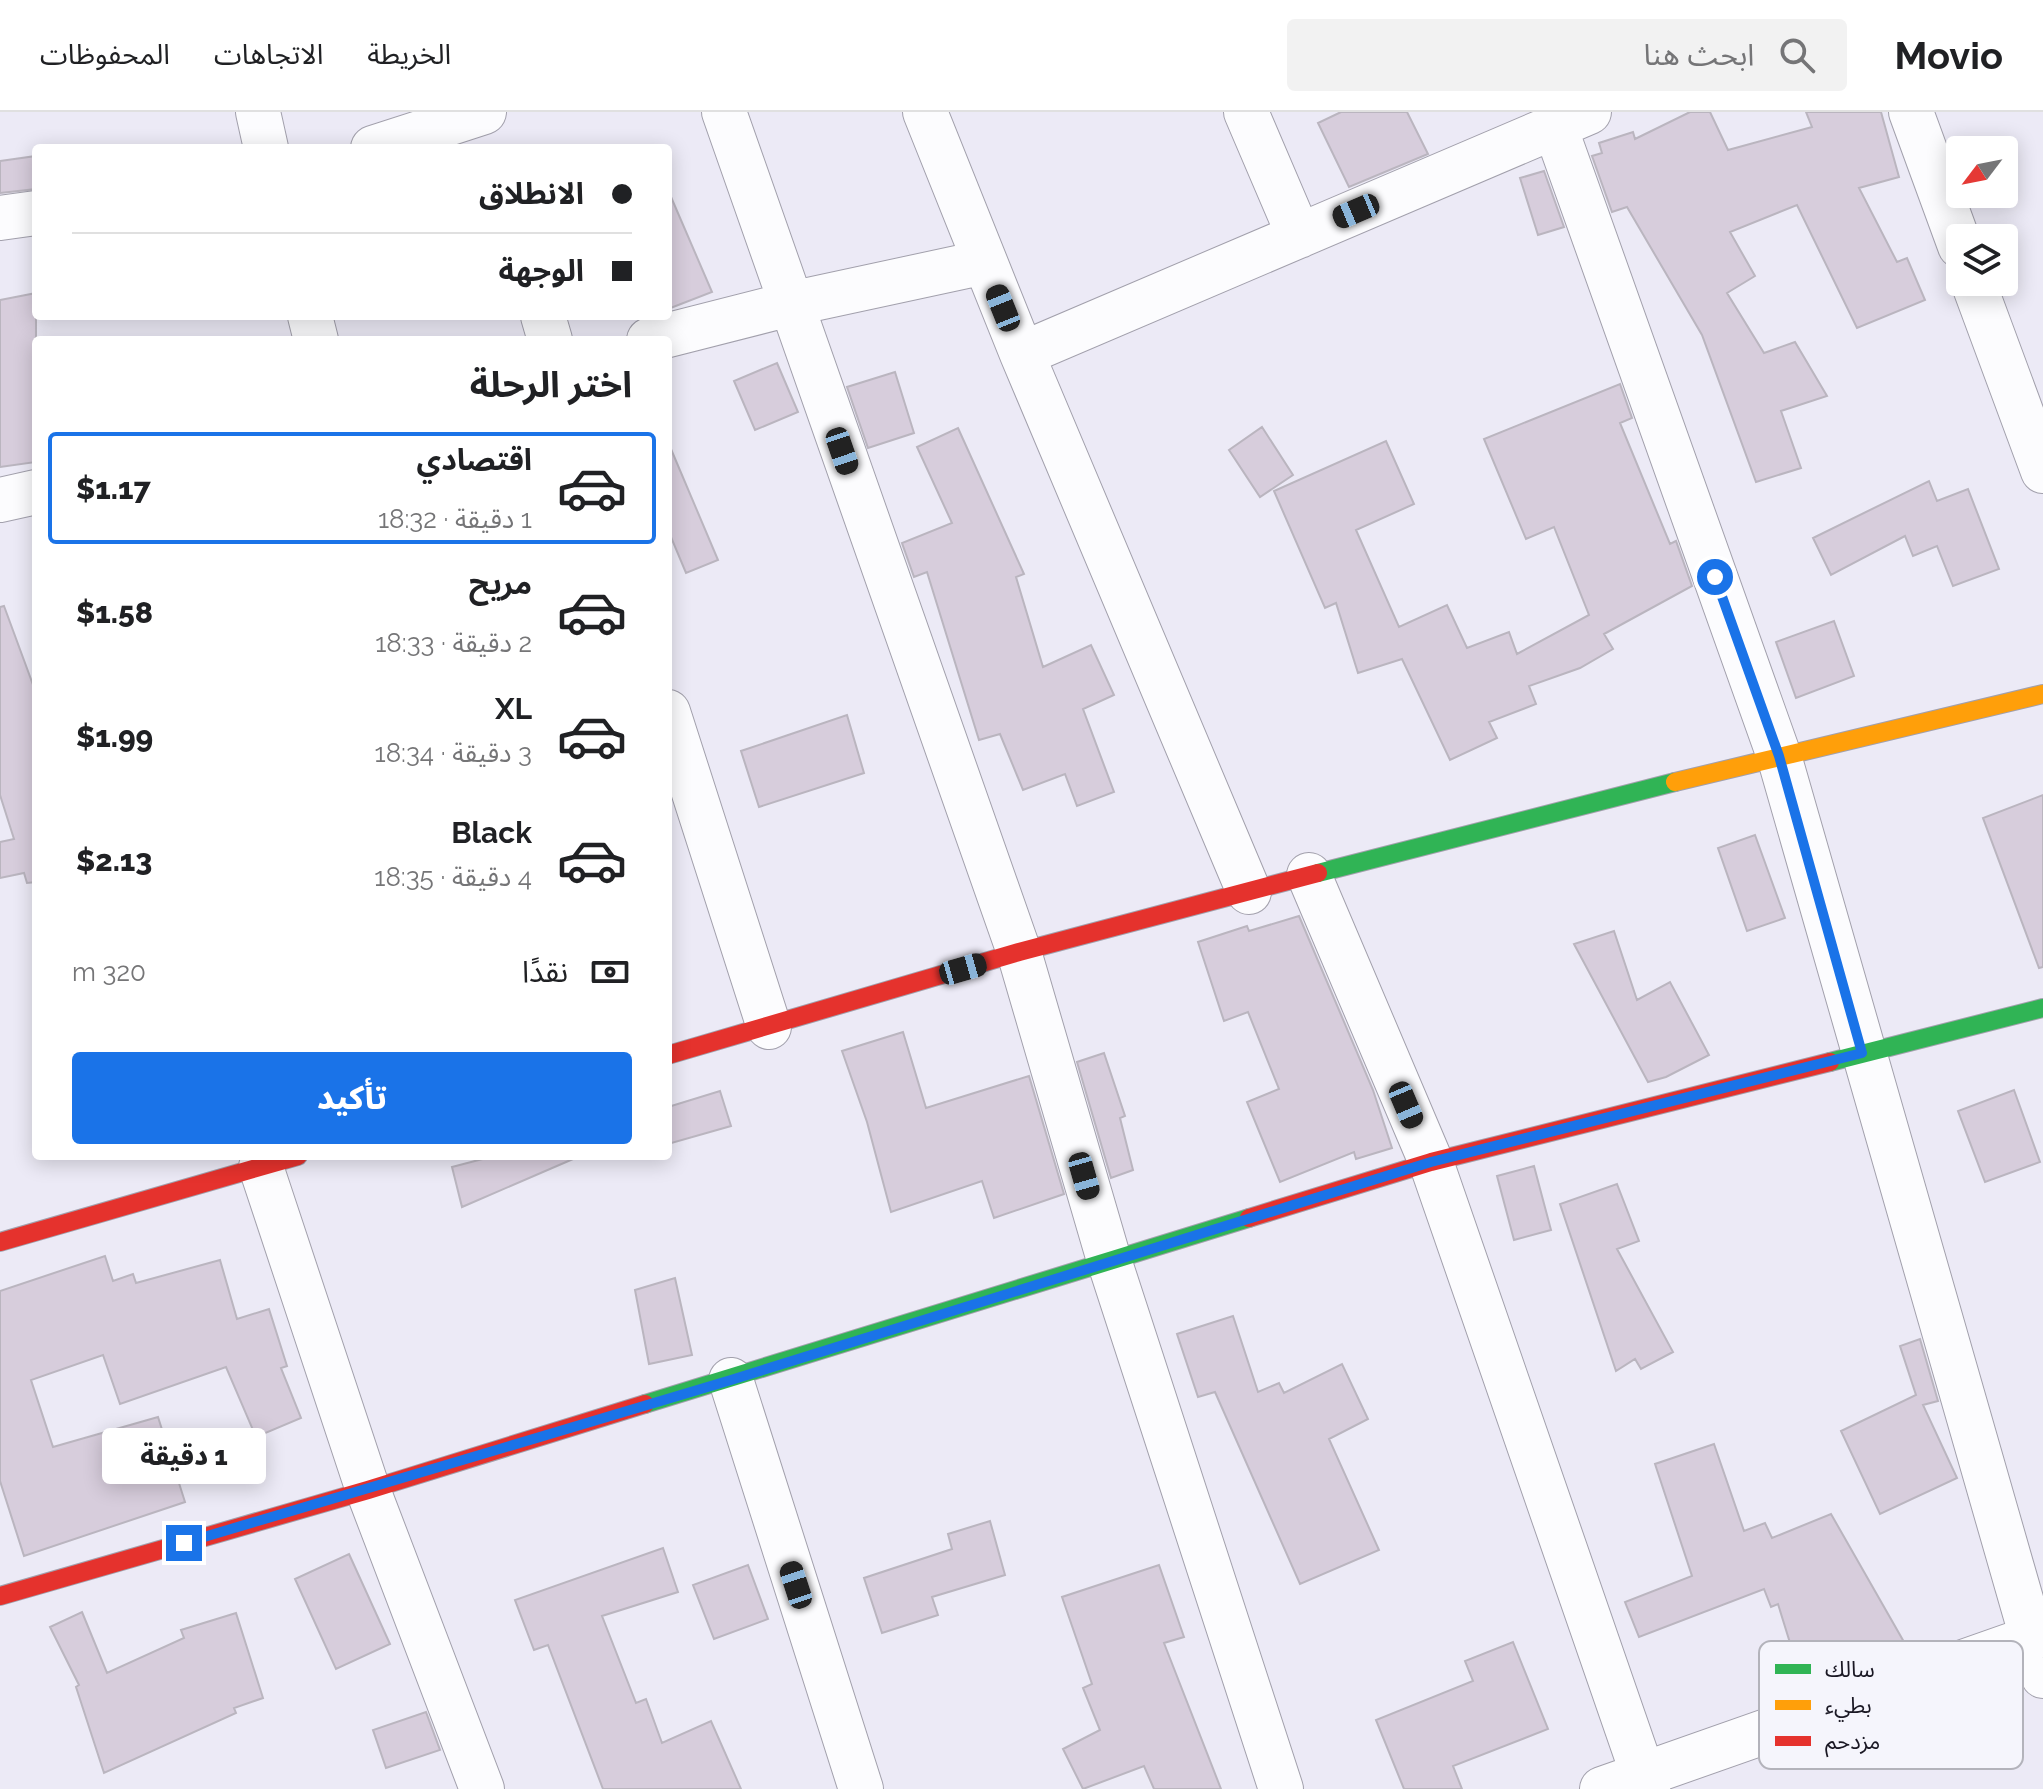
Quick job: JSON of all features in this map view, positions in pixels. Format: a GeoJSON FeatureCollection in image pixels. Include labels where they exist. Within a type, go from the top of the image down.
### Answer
{"type":"FeatureCollection","features":[{"type":"Feature","properties":{"kind":"street"},"geometry":{"type":"LineString","coordinates":[[258,112],[265,144]]}},
{"type":"Feature","properties":{"kind":"street"},"geometry":{"type":"LineString","coordinates":[[385,144],[483,112],[492,144]]}},
{"type":"Feature","properties":{"kind":"street"},"geometry":{"type":"LineString","coordinates":[[724,112],[1019,952],[1109,1260],[1281,1789]]}},
{"type":"Feature","properties":{"kind":"street"},"geometry":{"type":"LineString","coordinates":[[925,112],[1022,354],[1249,892]]}},
{"type":"Feature","properties":{"kind":"street"},"geometry":{"type":"LineString","coordinates":[[1246,112],[1299,236]]}},
{"type":"Feature","properties":{"kind":"street"},"geometry":{"type":"LineString","coordinates":[[1911,112],[1952,224]]}},
{"type":"Feature","properties":{"kind":"street"},"geometry":{"type":"LineString","coordinates":[[1022,354],[1572,119],[1779,756],[1862,1053],[2039,1649]]}},
{"type":"Feature","properties":{"kind":"street"},"geometry":{"type":"LineString","coordinates":[[0,218],[32,214]]}},
{"type":"Feature","properties":{"kind":"street"},"geometry":{"type":"LineString","coordinates":[[665,336],[790,304],[985,262]]}},
{"type":"Feature","properties":{"kind":"street"},"geometry":{"type":"LineString","coordinates":[[1978,296],[2043,471]]}},
{"type":"Feature","properties":{"kind":"street"},"geometry":{"type":"LineString","coordinates":[[0,500],[32,493]]}},
{"type":"Feature","properties":{"kind":"street"},"geometry":{"type":"LineString","coordinates":[[672,1054],[1019,952],[1309,875],[1779,756],[2043,694]]}},
{"type":"Feature","properties":{"kind":"street"},"geometry":{"type":"LineString","coordinates":[[672,724],[769,1027]]}},
{"type":"Feature","properties":{"kind":"street"},"geometry":{"type":"LineString","coordinates":[[1309,875],[1431,1162],[1645,1782]]}},
{"type":"Feature","properties":{"kind":"street"},"geometry":{"type":"LineString","coordinates":[[0,1596],[368,1490],[731,1380],[1431,1162],[2043,1008]]}},
{"type":"Feature","properties":{"kind":"street"},"geometry":{"type":"LineString","coordinates":[[0,1242],[279,1161],[368,1490],[482,1789]]}},
{"type":"Feature","properties":{"kind":"street"},"geometry":{"type":"LineString","coordinates":[[731,1380],[861,1789]]}},
{"type":"Feature","properties":{"kind":"street"},"geometry":{"type":"LineString","coordinates":[[1602,1789],[1645,1782],[1759,1744]]}},
{"type":"Feature","properties":{"kind":"building"},"geometry":{"type":"Polygon","coordinates":[[[1341,112],[1407,112],[1428,154],[1349,187],[1318,123],[1341,112]]]}},
{"type":"Feature","properties":{"kind":"building"},"geometry":{"type":"Polygon","coordinates":[[[1690,112],[1710,112],[1728,150],[1812,127],[1806,112],[1881,112],[1899,177],[1859,188],[1897,262],[1907,258],[1925,300],[1857,328],[1797,205],[1730,232],[1755,276],[1727,293],[1764,353],[1795,342],[1827,396],[1781,411],[1801,468],[1756,482],[1702,335],[1627,207],[1612,212],[1592,156],[1602,153],[1599,143],[1633,132],[1635,139],[1690,112]]]}},
{"type":"Feature","properties":{"kind":"building"},"geometry":{"type":"Polygon","coordinates":[[[32,157],[32,189],[0,193],[0,161],[32,157]]]}},
{"type":"Feature","properties":{"kind":"building"},"geometry":{"type":"Polygon","coordinates":[[[1544,171],[1564,227],[1538,235],[1520,178],[1544,171]]]}},
{"type":"Feature","properties":{"kind":"building"},"geometry":{"type":"Polygon","coordinates":[[[672,199],[712,292],[672,307],[672,199]]]}},
{"type":"Feature","properties":{"kind":"building"},"geometry":{"type":"Polygon","coordinates":[[[32,294],[32,320],[36,320],[36,336],[32,336],[32,463],[0,467],[0,300],[32,294]]]}},
{"type":"Feature","properties":{"kind":"building"},"geometry":{"type":"Polygon","coordinates":[[[777,363],[798,412],[755,430],[734,381],[777,363]]]}},
{"type":"Feature","properties":{"kind":"building"},"geometry":{"type":"Polygon","coordinates":[[[895,372],[914,433],[868,448],[847,387],[895,372]]]}},
{"type":"Feature","properties":{"kind":"building"},"geometry":{"type":"Polygon","coordinates":[[[1620,384],[1632,418],[1620,423],[1670,544],[1676,541],[1692,586],[1604,634],[1613,649],[1580,668],[1529,686],[1536,704],[1489,722],[1497,738],[1450,760],[1402,659],[1358,673],[1336,603],[1325,608],[1274,491],[1386,441],[1414,504],[1356,530],[1399,627],[1447,605],[1467,648],[1509,632],[1517,654],[1589,615],[1554,527],[1526,539],[1484,439],[1620,384]]]}},
{"type":"Feature","properties":{"kind":"building"},"geometry":{"type":"Polygon","coordinates":[[[1262,427],[1293,475],[1260,497],[1229,450],[1262,427]]]}},
{"type":"Feature","properties":{"kind":"building"},"geometry":{"type":"Polygon","coordinates":[[[958,428],[1024,574],[1016,577],[1043,667],[1091,645],[1114,695],[1083,709],[1114,792],[1077,806],[1065,774],[1023,790],[1000,734],[979,740],[927,572],[914,577],[902,543],[952,523],[917,447],[958,428]]]}},
{"type":"Feature","properties":{"kind":"building"},"geometry":{"type":"Polygon","coordinates":[[[672,451],[718,560],[686,573],[672,540],[672,451]]]}},
{"type":"Feature","properties":{"kind":"building"},"geometry":{"type":"Polygon","coordinates":[[[1929,481],[1937,501],[1968,489],[1999,569],[1953,586],[1937,546],[1913,556],[1905,536],[1831,575],[1813,538],[1929,481]]]}},
{"type":"Feature","properties":{"kind":"building"},"geometry":{"type":"Polygon","coordinates":[[[4,606],[32,682],[32,882],[27,883],[24,873],[0,878],[0,842],[14,839],[0,795],[0,607],[4,606]]]}},
{"type":"Feature","properties":{"kind":"building"},"geometry":{"type":"Polygon","coordinates":[[[1834,621],[1854,676],[1796,698],[1776,642],[1834,621]]]}},
{"type":"Feature","properties":{"kind":"building"},"geometry":{"type":"Polygon","coordinates":[[[847,715],[864,773],[759,807],[741,751],[847,715]]]}},
{"type":"Feature","properties":{"kind":"building"},"geometry":{"type":"Polygon","coordinates":[[[2043,795],[2043,967],[2039,968],[1983,818],[2043,795]]]}},
{"type":"Feature","properties":{"kind":"building"},"geometry":{"type":"Polygon","coordinates":[[[1755,835],[1785,918],[1747,931],[1718,848],[1755,835]]]}},
{"type":"Feature","properties":{"kind":"building"},"geometry":{"type":"Polygon","coordinates":[[[1299,916],[1373,1090],[1392,1148],[1356,1159],[1354,1152],[1280,1182],[1247,1102],[1279,1089],[1248,1012],[1224,1021],[1198,942],[1247,926],[1249,931],[1299,916]]]}},
{"type":"Feature","properties":{"kind":"building"},"geometry":{"type":"Polygon","coordinates":[[[1614,931],[1637,1000],[1670,982],[1709,1055],[1666,1077],[1648,1082],[1574,944],[1614,931]]]}},
{"type":"Feature","properties":{"kind":"building"},"geometry":{"type":"Polygon","coordinates":[[[903,1032],[926,1108],[1029,1076],[1064,1194],[994,1218],[982,1181],[891,1212],[867,1122],[842,1051],[903,1032]]]}},
{"type":"Feature","properties":{"kind":"building"},"geometry":{"type":"Polygon","coordinates":[[[1104,1053],[1125,1116],[1120,1118],[1133,1170],[1111,1178],[1077,1062],[1104,1053]]]}},
{"type":"Feature","properties":{"kind":"building"},"geometry":{"type":"Polygon","coordinates":[[[2014,1090],[2040,1162],[1985,1182],[1958,1111],[2014,1090]]]}},
{"type":"Feature","properties":{"kind":"building"},"geometry":{"type":"Polygon","coordinates":[[[720,1091],[731,1126],[672,1143],[672,1106],[720,1091]]]}},
{"type":"Feature","properties":{"kind":"building"},"geometry":{"type":"Polygon","coordinates":[[[479,1160],[571,1160],[462,1207],[452,1167],[479,1160]]]}},
{"type":"Feature","properties":{"kind":"building"},"geometry":{"type":"Polygon","coordinates":[[[1534,1166],[1551,1230],[1514,1240],[1497,1176],[1534,1166]]]}},
{"type":"Feature","properties":{"kind":"building"},"geometry":{"type":"Polygon","coordinates":[[[1617,1184],[1639,1241],[1617,1249],[1673,1352],[1641,1369],[1635,1359],[1616,1371],[1560,1204],[1617,1184]]]}},
{"type":"Feature","properties":{"kind":"building"},"geometry":{"type":"Polygon","coordinates":[[[105,1256],[113,1281],[133,1274],[136,1283],[220,1260],[237,1319],[269,1309],[287,1366],[281,1368],[301,1418],[256,1437],[226,1367],[120,1404],[103,1355],[31,1380],[53,1447],[158,1417],[185,1502],[24,1556],[0,1481],[0,1291],[105,1256]]]}},
{"type":"Feature","properties":{"kind":"building"},"geometry":{"type":"Polygon","coordinates":[[[675,1278],[692,1355],[649,1364],[635,1290],[675,1278]]]}},
{"type":"Feature","properties":{"kind":"building"},"geometry":{"type":"Polygon","coordinates":[[[1233,1316],[1258,1392],[1279,1383],[1284,1393],[1342,1364],[1368,1419],[1329,1439],[1379,1550],[1300,1584],[1215,1392],[1198,1397],[1177,1334],[1233,1316]]]}},
{"type":"Feature","properties":{"kind":"building"},"geometry":{"type":"Polygon","coordinates":[[[1920,1339],[1938,1401],[1923,1405],[1957,1478],[1880,1514],[1841,1431],[1916,1395],[1900,1346],[1920,1339]]]}},
{"type":"Feature","properties":{"kind":"building"},"geometry":{"type":"Polygon","coordinates":[[[1714,1444],[1744,1531],[1765,1523],[1772,1538],[1831,1514],[1903,1641],[1789,1641],[1778,1604],[1771,1607],[1764,1589],[1639,1637],[1625,1602],[1692,1576],[1655,1464],[1714,1444]]]}},
{"type":"Feature","properties":{"kind":"building"},"geometry":{"type":"Polygon","coordinates":[[[990,1521],[1005,1575],[932,1597],[938,1615],[882,1633],[864,1578],[952,1549],[948,1534],[990,1521]]]}},
{"type":"Feature","properties":{"kind":"building"},"geometry":{"type":"Polygon","coordinates":[[[663,1548],[678,1592],[602,1616],[636,1703],[646,1699],[662,1743],[711,1721],[741,1789],[603,1789],[548,1645],[534,1650],[515,1600],[663,1548]]]}},
{"type":"Feature","properties":{"kind":"building"},"geometry":{"type":"Polygon","coordinates":[[[349,1554],[390,1644],[336,1669],[295,1579],[349,1554]]]}},
{"type":"Feature","properties":{"kind":"building"},"geometry":{"type":"Polygon","coordinates":[[[748,1565],[768,1619],[714,1639],[693,1585],[748,1565]]]}},
{"type":"Feature","properties":{"kind":"building"},"geometry":{"type":"Polygon","coordinates":[[[1159,1565],[1184,1637],[1164,1643],[1221,1789],[1154,1789],[1144,1766],[1083,1789],[1063,1749],[1100,1730],[1083,1688],[1092,1684],[1062,1597],[1159,1565]]]}},
{"type":"Feature","properties":{"kind":"building"},"geometry":{"type":"Polygon","coordinates":[[[82,1612],[107,1673],[184,1638],[181,1630],[236,1613],[263,1698],[234,1708],[236,1713],[104,1773],[76,1687],[79,1685],[50,1627],[82,1612]]]}},
{"type":"Feature","properties":{"kind":"building"},"geometry":{"type":"Polygon","coordinates":[[[1513,1642],[1548,1729],[1453,1766],[1462,1789],[1404,1789],[1376,1720],[1473,1681],[1465,1661],[1513,1642]]]}},
{"type":"Feature","properties":{"kind":"building"},"geometry":{"type":"Polygon","coordinates":[[[426,1712],[440,1750],[386,1768],[373,1730],[426,1712]]]}},
{"type":"Feature","properties":{"kind":"traffic: fast"},"geometry":{"type":"LineString","coordinates":[[1318,873],[1675,782]]}},
{"type":"Feature","properties":{"kind":"traffic: fast"},"geometry":{"type":"LineString","coordinates":[[1830,1062],[2043,1008]]}},
{"type":"Feature","properties":{"kind":"traffic: fast"},"geometry":{"type":"LineString","coordinates":[[645,1404],[1249,1218]]}},
{"type":"Feature","properties":{"kind":"traffic: slow"},"geometry":{"type":"LineString","coordinates":[[1675,782],[2043,694]]}},
{"type":"Feature","properties":{"kind":"traffic: jam"},"geometry":{"type":"LineString","coordinates":[[672,1054],[1019,952],[1318,873]]}},
{"type":"Feature","properties":{"kind":"traffic: jam"},"geometry":{"type":"LineString","coordinates":[[1249,1218],[1431,1162],[1830,1062]]}},
{"type":"Feature","properties":{"kind":"traffic: jam"},"geometry":{"type":"LineString","coordinates":[[0,1242],[284,1160]]}},
{"type":"Feature","properties":{"kind":"traffic: jam"},"geometry":{"type":"LineString","coordinates":[[0,1596],[368,1490],[645,1404]]}},
{"type":"Feature","properties":{"kind":"route"},"geometry":{"type":"LineString","coordinates":[[184,1543],[731,1380],[1431,1162],[1862,1053],[1779,756],[1715,577]]}}]}
